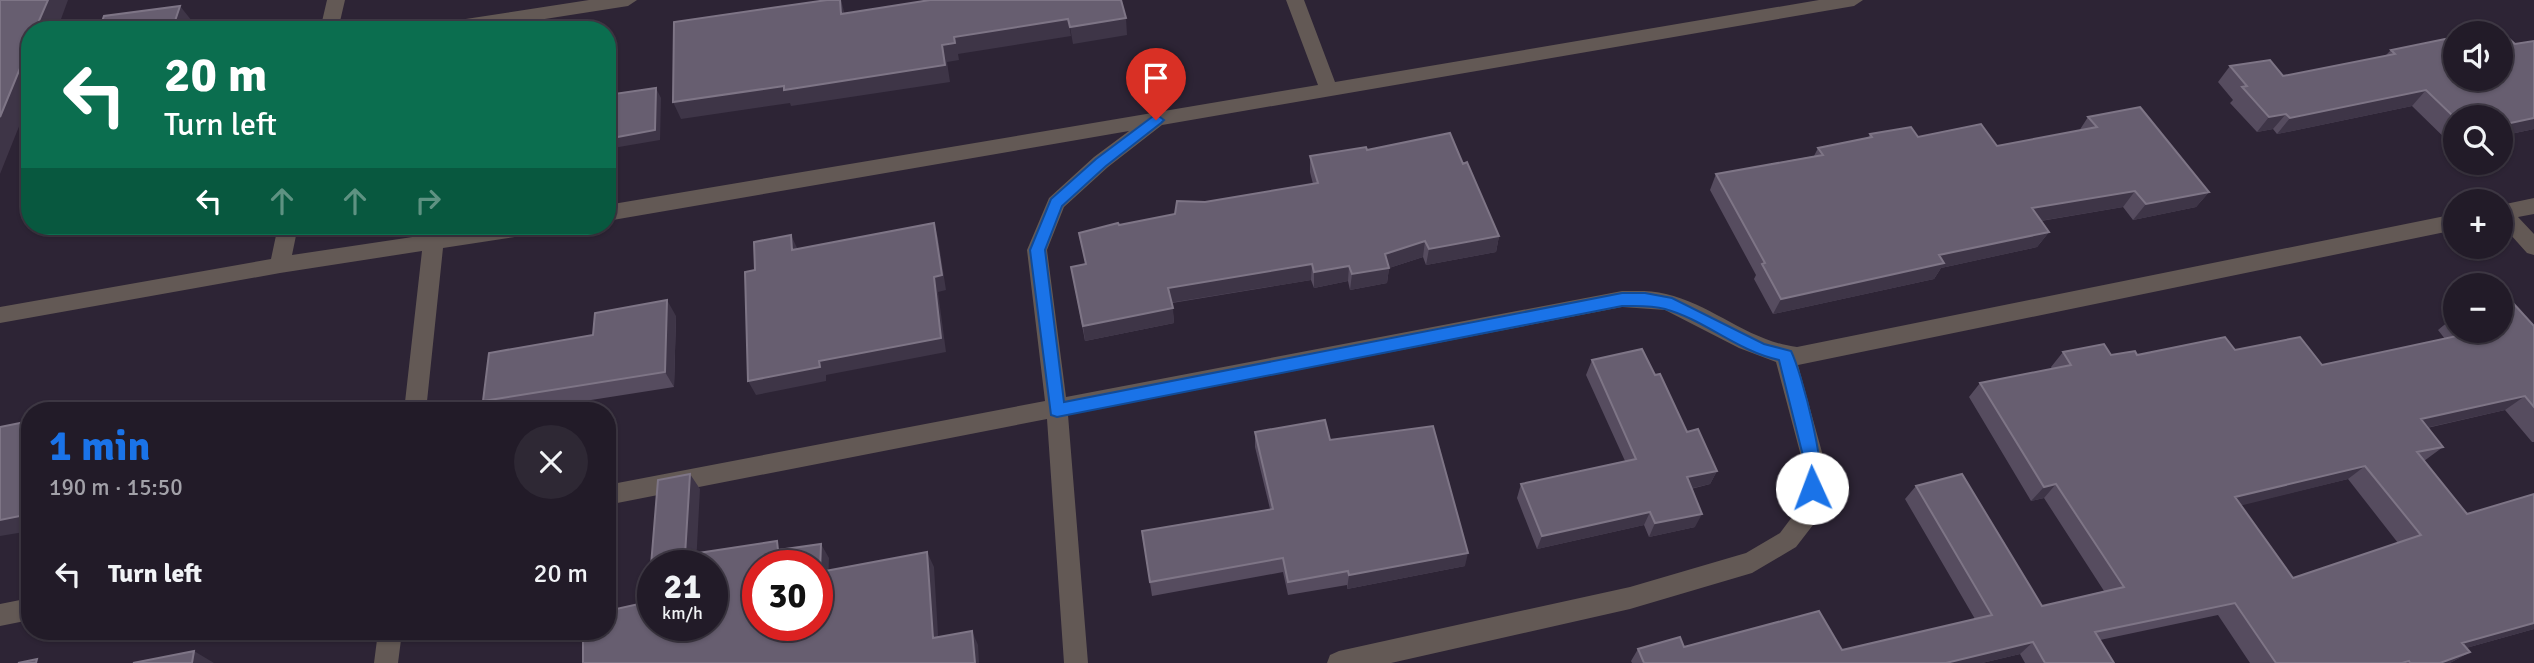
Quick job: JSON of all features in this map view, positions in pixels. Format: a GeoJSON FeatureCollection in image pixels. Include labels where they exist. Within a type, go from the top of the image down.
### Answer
{"type":"FeatureCollection","features":[{"type":"Feature","properties":{"kind":"street"},"geometry":{"type":"LineString","coordinates":[[331,21],[336,0]]}},
{"type":"Feature","properties":{"kind":"street"},"geometry":{"type":"LineString","coordinates":[[492,21],[628,0]]}},
{"type":"Feature","properties":{"kind":"street"},"geometry":{"type":"LineString","coordinates":[[1295,0],[1329,90]]}},
{"type":"Feature","properties":{"kind":"street"},"geometry":{"type":"LineString","coordinates":[[616,211],[1329,90],[1791,5],[1854,0]]}},
{"type":"Feature","properties":{"kind":"street"},"geometry":{"type":"LineString","coordinates":[[1076,663],[1057,410],[1037,250],[1056,203],[1101,162],[1156,120]]}},
{"type":"Feature","properties":{"kind":"street"},"geometry":{"type":"LineString","coordinates":[[2513,210],[2534,206]]}},
{"type":"Feature","properties":{"kind":"street"},"geometry":{"type":"LineString","coordinates":[[616,493],[1622,299],[1666,303],[1700,317],[1760,350],[1786,355],[1809,354],[2443,224]]}},
{"type":"Feature","properties":{"kind":"street"},"geometry":{"type":"LineString","coordinates":[[2513,225],[2534,247]]}},
{"type":"Feature","properties":{"kind":"street"},"geometry":{"type":"LineString","coordinates":[[280,265],[286,235]]}},
{"type":"Feature","properties":{"kind":"street"},"geometry":{"type":"LineString","coordinates":[[0,315],[280,265],[481,235]]}},
{"type":"Feature","properties":{"kind":"street"},"geometry":{"type":"LineString","coordinates":[[416,402],[433,243]]}},
{"type":"Feature","properties":{"kind":"street"},"geometry":{"type":"LineString","coordinates":[[1339,663],[1630,598],[1752,562],[1788,540],[1805,518],[1812,488],[1812,456],[1786,355]]}},
{"type":"Feature","properties":{"kind":"street"},"geometry":{"type":"LineString","coordinates":[[0,615],[21,611]]}},
{"type":"Feature","properties":{"kind":"street"},"geometry":{"type":"LineString","coordinates":[[386,663],[389,640]]}},
{"type":"Feature","properties":{"kind":"building"},"geometry":{"type":"Polygon","coordinates":[[[0,0],[48,0],[39,21],[21,21],[21,66],[0,117],[0,0]]]}},
{"type":"Feature","properties":{"kind":"building"},"geometry":{"type":"Polygon","coordinates":[[[840,0],[841,14],[930,0],[1121,0],[1126,18],[1070,27],[1068,19],[954,37],[955,43],[942,45],[945,65],[784,90],[784,86],[673,102],[674,22],[840,0]]]}},
{"type":"Feature","properties":{"kind":"building"},"geometry":{"type":"Polygon","coordinates":[[[180,6],[175,21],[102,21],[104,16],[180,6]]]}},
{"type":"Feature","properties":{"kind":"building"},"geometry":{"type":"Polygon","coordinates":[[[2443,39],[2443,91],[2513,91],[2513,42],[2534,41],[2534,118],[2513,122],[2513,105],[2443,106],[2426,90],[2290,118],[2286,114],[2269,117],[2242,87],[2247,86],[2230,66],[2270,60],[2283,76],[2395,54],[2391,50],[2443,39]]]}},
{"type":"Feature","properties":{"kind":"building"},"geometry":{"type":"Polygon","coordinates":[[[656,88],[655,130],[616,137],[616,94],[656,88]]]}},
{"type":"Feature","properties":{"kind":"building"},"geometry":{"type":"Polygon","coordinates":[[[2140,107],[2209,192],[2146,204],[2135,191],[2032,208],[2049,232],[1939,255],[1944,263],[1781,299],[1762,264],[1765,263],[1716,174],[1823,155],[1818,148],[1872,137],[1870,134],[1911,127],[1918,137],[1981,124],[1997,146],[2097,127],[2088,117],[2140,107]]]}},
{"type":"Feature","properties":{"kind":"building"},"geometry":{"type":"Polygon","coordinates":[[[1450,133],[1463,164],[1467,162],[1499,236],[1429,249],[1425,241],[1385,254],[1389,268],[1352,274],[1349,266],[1314,272],[1312,264],[1168,288],[1173,308],[1083,326],[1071,267],[1086,264],[1079,233],[1118,223],[1119,225],[1175,214],[1177,201],[1205,202],[1318,183],[1310,156],[1366,147],[1367,150],[1450,133]]]}},
{"type":"Feature","properties":{"kind":"building"},"geometry":{"type":"Polygon","coordinates":[[[934,223],[942,275],[934,277],[941,338],[819,361],[820,367],[748,381],[745,272],[755,270],[754,242],[791,235],[792,250],[934,223]]]}},
{"type":"Feature","properties":{"kind":"building"},"geometry":{"type":"Polygon","coordinates":[[[667,300],[665,372],[483,401],[489,353],[593,335],[595,313],[667,300]]]}},
{"type":"Feature","properties":{"kind":"building"},"geometry":{"type":"Polygon","coordinates":[[[2513,303],[2534,326],[2534,407],[2525,396],[2421,419],[2443,447],[2417,452],[2467,514],[2534,494],[2534,623],[2462,643],[2470,652],[2440,663],[2276,663],[2235,603],[2095,632],[2114,663],[2045,663],[2033,642],[1946,663],[1644,663],[1638,649],[1680,637],[1684,647],[1819,611],[1842,650],[1992,615],[1916,486],[1962,474],[2042,606],[2124,587],[2056,484],[2044,487],[1980,383],[2071,365],[2063,352],[2104,344],[2111,355],[2135,351],[2137,355],[2225,337],[2235,350],[2300,337],[2322,365],[2443,339],[2443,343],[2513,343],[2513,303]],[[2365,466],[2235,497],[2293,578],[2421,535],[2365,466]]]}},
{"type":"Feature","properties":{"kind":"building"},"geometry":{"type":"Polygon","coordinates":[[[1642,349],[1655,375],[1660,374],[1687,432],[1698,429],[1717,471],[1687,477],[1702,514],[1655,523],[1650,512],[1542,536],[1521,484],[1636,459],[1592,360],[1642,349]]]}},
{"type":"Feature","properties":{"kind":"building"},"geometry":{"type":"Polygon","coordinates":[[[1325,420],[1330,440],[1433,426],[1468,553],[1349,575],[1348,571],[1288,582],[1283,558],[1150,582],[1142,531],[1273,509],[1255,432],[1325,420]]]}},
{"type":"Feature","properties":{"kind":"building"},"geometry":{"type":"Polygon","coordinates":[[[21,423],[21,516],[0,520],[0,427],[21,423]]]}},
{"type":"Feature","properties":{"kind":"building"},"geometry":{"type":"Polygon","coordinates":[[[690,474],[685,550],[652,550],[658,480],[690,474]]]}},
{"type":"Feature","properties":{"kind":"building"},"geometry":{"type":"Polygon","coordinates":[[[777,541],[778,550],[742,550],[742,641],[833,641],[833,570],[927,552],[933,638],[972,631],[975,663],[583,663],[583,640],[616,640],[616,609],[637,604],[637,641],[728,641],[728,550],[718,550],[777,541]]]}},
{"type":"Feature","properties":{"kind":"building"},"geometry":{"type":"Polygon","coordinates":[[[821,544],[821,550],[778,550],[821,544]]]}},
{"type":"Feature","properties":{"kind":"building"},"geometry":{"type":"Polygon","coordinates":[[[194,651],[192,663],[133,663],[194,651]]]}},
{"type":"Feature","properties":{"kind":"building"},"geometry":{"type":"Polygon","coordinates":[[[37,659],[36,663],[18,663],[37,659]]]}},
{"type":"Feature","properties":{"kind":"route"},"geometry":{"type":"LineString","coordinates":[[1156,120],[1101,162],[1056,203],[1037,250],[1057,410],[1622,299],[1645,299],[1666,303],[1700,317],[1760,350],[1786,355],[1812,456],[1812,488]]}}]}
